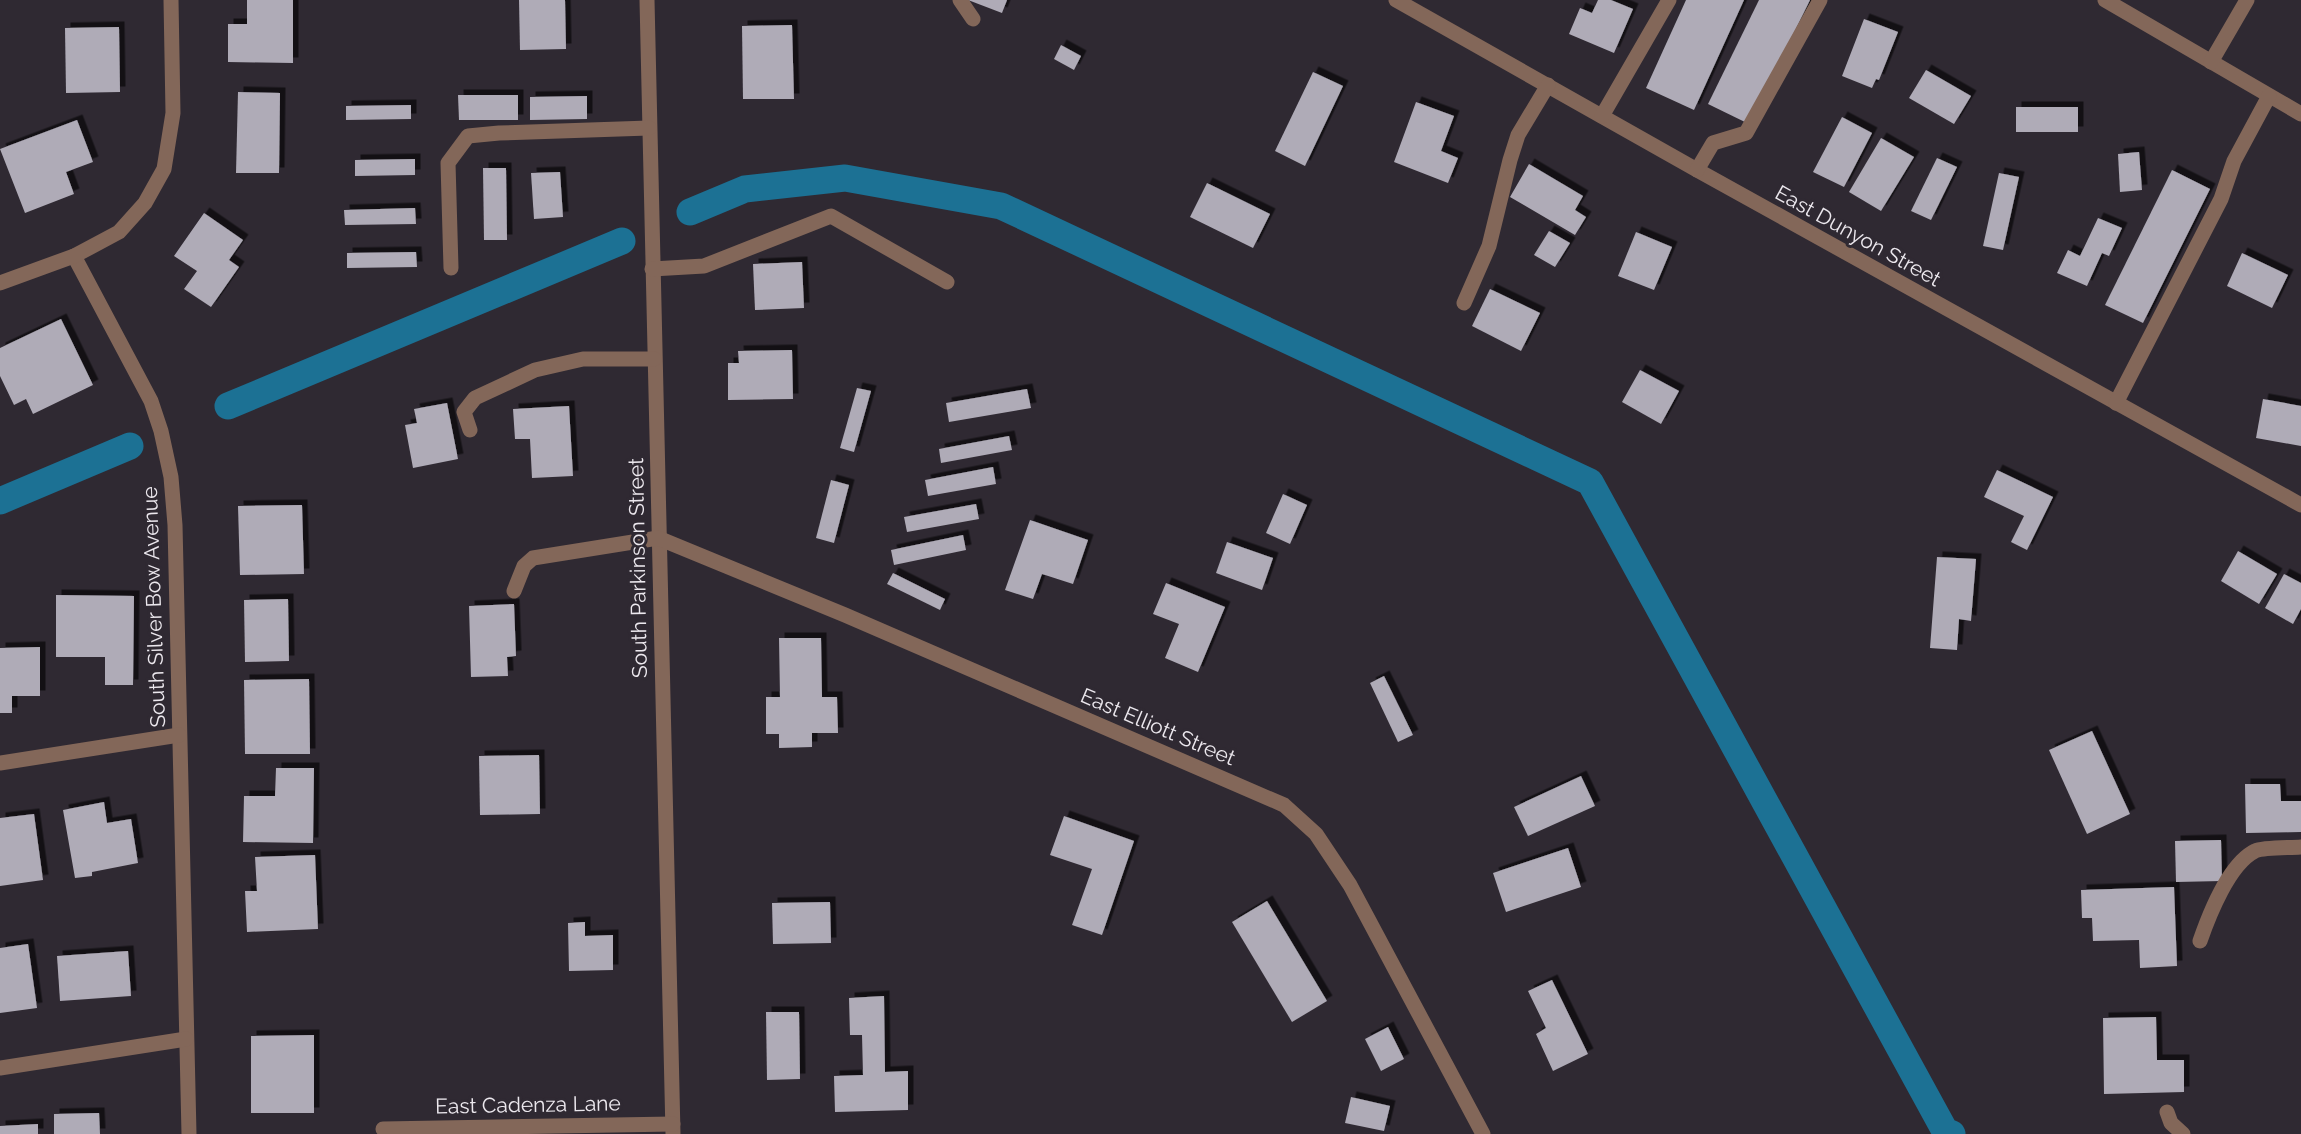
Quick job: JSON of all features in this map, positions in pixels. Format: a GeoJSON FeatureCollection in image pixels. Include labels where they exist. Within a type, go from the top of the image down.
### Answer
{"type":"FeatureCollection","features":[{"type":"Feature","properties":{"kind":"street"},"geometry":{"type":"LineString","coordinates":[[0,283],[74,256],[119,232],[145,203],[164,169],[173,113],[171,0]]}},
{"type":"Feature","properties":{"kind":"street","name":"South Parkinson Street"},"geometry":{"type":"LineString","coordinates":[[646,0],[673,1129]]}},
{"type":"Feature","properties":{"kind":"street"},"geometry":{"type":"LineString","coordinates":[[960,0],[972,19]]}},
{"type":"Feature","properties":{"kind":"street","name":"East Dunyon Street"},"geometry":{"type":"LineString","coordinates":[[1396,0],[2301,505]]}},
{"type":"Feature","properties":{"kind":"street"},"geometry":{"type":"LineString","coordinates":[[1602,116],[1670,0]]}},
{"type":"Feature","properties":{"kind":"street"},"geometry":{"type":"LineString","coordinates":[[1697,170],[1713,143],[1746,133],[1820,0]]}},
{"type":"Feature","properties":{"kind":"street"},"geometry":{"type":"LineString","coordinates":[[2105,0],[2301,114]]}},
{"type":"Feature","properties":{"kind":"street"},"geometry":{"type":"LineString","coordinates":[[2211,62],[2247,0]]}},
{"type":"Feature","properties":{"kind":"street"},"geometry":{"type":"LineString","coordinates":[[1464,303],[1489,246],[1518,135],[1548,85]]}},
{"type":"Feature","properties":{"kind":"street"},"geometry":{"type":"LineString","coordinates":[[2116,403],[2221,199],[2234,161],[2269,96]]}},
{"type":"Feature","properties":{"kind":"street"},"geometry":{"type":"LineString","coordinates":[[451,268],[448,163],[468,136],[649,128]]}},
{"type":"Feature","properties":{"kind":"street"},"geometry":{"type":"LineString","coordinates":[[652,269],[704,266],[831,216],[947,282]]}},
{"type":"Feature","properties":{"kind":"street","name":"South Silver Bow Avenue"},"geometry":{"type":"LineString","coordinates":[[74,256],[151,401],[161,430],[171,477],[175,525],[189,1134]]}},
{"type":"Feature","properties":{"kind":"street"},"geometry":{"type":"LineString","coordinates":[[470,430],[464,412],[475,398],[535,370],[583,359],[654,359]]}},
{"type":"Feature","properties":{"kind":"street"},"geometry":{"type":"LineString","coordinates":[[514,591],[524,566],[533,558],[658,538]]}},
{"type":"Feature","properties":{"kind":"street","name":"East Elliott Street"},"geometry":{"type":"LineString","coordinates":[[658,538],[856,620],[1284,805],[1316,834],[1350,885],[1484,1134]]}},
{"type":"Feature","properties":{"kind":"street"},"geometry":{"type":"LineString","coordinates":[[0,763],[179,735]]}},
{"type":"Feature","properties":{"kind":"street"},"geometry":{"type":"LineString","coordinates":[[2200,941],[2207,921],[2237,864],[2256,850],[2301,847]]}},
{"type":"Feature","properties":{"kind":"street"},"geometry":{"type":"LineString","coordinates":[[0,1068],[186,1039]]}},
{"type":"Feature","properties":{"kind":"street"},"geometry":{"type":"LineString","coordinates":[[2167,1112],[2171,1123],[2183,1134]]}},
{"type":"Feature","properties":{"kind":"street","name":"East Cadenza Lane"},"geometry":{"type":"LineString","coordinates":[[383,1129],[673,1129]]}},
{"type":"Feature","properties":{"kind":"building"},"geometry":{"type":"Polygon","coordinates":[[[247,0],[293,0],[293,63],[228,62],[228,24],[247,24],[247,0]]]}},
{"type":"Feature","properties":{"kind":"building"},"geometry":{"type":"Polygon","coordinates":[[[519,0],[565,0],[566,49],[520,50],[519,0]]]}},
{"type":"Feature","properties":{"kind":"building"},"geometry":{"type":"Polygon","coordinates":[[[968,0],[1007,0],[1002,13],[968,0]]]}},
{"type":"Feature","properties":{"kind":"building"},"geometry":{"type":"Polygon","coordinates":[[[1598,0],[1611,0],[1633,9],[1614,53],[1569,34],[1580,8],[1592,13],[1598,0]]]}},
{"type":"Feature","properties":{"kind":"building"},"geometry":{"type":"Polygon","coordinates":[[[1686,0],[1744,0],[1694,110],[1646,88],[1686,0]]]}},
{"type":"Feature","properties":{"kind":"building"},"geometry":{"type":"Polygon","coordinates":[[[1759,0],[1810,0],[1749,124],[1708,104],[1759,0]]]}},
{"type":"Feature","properties":{"kind":"building"},"geometry":{"type":"Polygon","coordinates":[[[1864,19],[1898,32],[1879,80],[1876,79],[1872,88],[1842,76],[1864,19]]]}},
{"type":"Feature","properties":{"kind":"building"},"geometry":{"type":"Polygon","coordinates":[[[792,25],[794,99],[743,99],[742,26],[792,25]]]}},
{"type":"Feature","properties":{"kind":"building"},"geometry":{"type":"Polygon","coordinates":[[[119,27],[120,92],[66,93],[65,28],[119,27]]]}},
{"type":"Feature","properties":{"kind":"building"},"geometry":{"type":"Polygon","coordinates":[[[1061,45],[1081,56],[1074,70],[1054,59],[1061,45]]]}},
{"type":"Feature","properties":{"kind":"building"},"geometry":{"type":"Polygon","coordinates":[[[1926,70],[1971,96],[1954,124],[1909,98],[1926,70]]]}},
{"type":"Feature","properties":{"kind":"building"},"geometry":{"type":"Polygon","coordinates":[[[1313,72],[1343,86],[1305,166],[1275,151],[1313,72]]]}},
{"type":"Feature","properties":{"kind":"building"},"geometry":{"type":"Polygon","coordinates":[[[238,92],[280,93],[279,173],[236,173],[238,92]]]}},
{"type":"Feature","properties":{"kind":"building"},"geometry":{"type":"Polygon","coordinates":[[[458,95],[518,95],[518,120],[459,120],[458,95]]]}},
{"type":"Feature","properties":{"kind":"building"},"geometry":{"type":"Polygon","coordinates":[[[587,96],[587,119],[530,120],[530,97],[587,96]]]}},
{"type":"Feature","properties":{"kind":"building"},"geometry":{"type":"Polygon","coordinates":[[[1416,102],[1454,116],[1441,151],[1458,158],[1448,183],[1394,162],[1416,102]]]}},
{"type":"Feature","properties":{"kind":"building"},"geometry":{"type":"Polygon","coordinates":[[[411,105],[411,119],[346,120],[346,106],[411,105]]]}},
{"type":"Feature","properties":{"kind":"building"},"geometry":{"type":"Polygon","coordinates":[[[2016,107],[2078,107],[2078,132],[2016,132],[2016,107]]]}},
{"type":"Feature","properties":{"kind":"building"},"geometry":{"type":"Polygon","coordinates":[[[1842,117],[1872,133],[1844,187],[1813,172],[1842,117]]]}},
{"type":"Feature","properties":{"kind":"building"},"geometry":{"type":"Polygon","coordinates":[[[77,120],[93,162],[66,172],[74,194],[25,213],[0,149],[77,120]]]}},
{"type":"Feature","properties":{"kind":"building"},"geometry":{"type":"Polygon","coordinates":[[[1881,138],[1914,157],[1881,211],[1849,192],[1881,138]]]}},
{"type":"Feature","properties":{"kind":"building"},"geometry":{"type":"Polygon","coordinates":[[[2139,152],[2142,190],[2120,192],[2118,154],[2139,152]]]}},
{"type":"Feature","properties":{"kind":"building"},"geometry":{"type":"Polygon","coordinates":[[[1937,158],[1957,167],[1931,220],[1911,211],[1937,158]]]}},
{"type":"Feature","properties":{"kind":"building"},"geometry":{"type":"Polygon","coordinates":[[[415,159],[415,175],[355,176],[355,160],[415,159]]]}},
{"type":"Feature","properties":{"kind":"building"},"geometry":{"type":"Polygon","coordinates":[[[1529,164],[1583,196],[1575,210],[1586,217],[1575,235],[1510,197],[1529,164]]]}},
{"type":"Feature","properties":{"kind":"building"},"geometry":{"type":"Polygon","coordinates":[[[483,168],[506,168],[507,240],[484,240],[483,168]]]}},
{"type":"Feature","properties":{"kind":"building"},"geometry":{"type":"Polygon","coordinates":[[[2172,170],[2210,189],[2143,323],[2105,305],[2172,170]]]}},
{"type":"Feature","properties":{"kind":"building"},"geometry":{"type":"Polygon","coordinates":[[[560,172],[563,217],[534,219],[531,173],[560,172]]]}},
{"type":"Feature","properties":{"kind":"building"},"geometry":{"type":"Polygon","coordinates":[[[1999,173],[2019,177],[2003,250],[1983,246],[1999,173]]]}},
{"type":"Feature","properties":{"kind":"building"},"geometry":{"type":"Polygon","coordinates":[[[1207,183],[1270,214],[1253,248],[1190,217],[1207,183]]]}},
{"type":"Feature","properties":{"kind":"building"},"geometry":{"type":"Polygon","coordinates":[[[415,208],[416,224],[345,225],[344,210],[415,208]]]}},
{"type":"Feature","properties":{"kind":"building"},"geometry":{"type":"Polygon","coordinates":[[[204,213],[243,240],[229,260],[239,267],[211,307],[184,289],[197,271],[174,256],[204,213]]]}},
{"type":"Feature","properties":{"kind":"building"},"geometry":{"type":"Polygon","coordinates":[[[2098,218],[2122,228],[2109,256],[2102,253],[2087,286],[2057,273],[2068,250],[2080,256],[2098,218]]]}},
{"type":"Feature","properties":{"kind":"building"},"geometry":{"type":"Polygon","coordinates":[[[1549,231],[1570,243],[1555,267],[1534,255],[1549,231]]]}},
{"type":"Feature","properties":{"kind":"building"},"geometry":{"type":"Polygon","coordinates":[[[1636,232],[1672,247],[1654,290],[1618,276],[1636,232]]]}},
{"type":"Feature","properties":{"kind":"building"},"geometry":{"type":"Polygon","coordinates":[[[416,252],[417,267],[347,268],[347,253],[416,252]]]}},
{"type":"Feature","properties":{"kind":"building"},"geometry":{"type":"Polygon","coordinates":[[[2242,253],[2288,275],[2272,308],[2227,286],[2242,253]]]}},
{"type":"Feature","properties":{"kind":"building"},"geometry":{"type":"Polygon","coordinates":[[[802,262],[804,308],[755,310],[753,264],[802,262]]]}},
{"type":"Feature","properties":{"kind":"building"},"geometry":{"type":"Polygon","coordinates":[[[1490,289],[1540,313],[1521,351],[1472,326],[1490,289]]]}},
{"type":"Feature","properties":{"kind":"building"},"geometry":{"type":"Polygon","coordinates":[[[61,319],[93,385],[33,414],[26,399],[14,405],[0,376],[0,348],[61,319]]]}},
{"type":"Feature","properties":{"kind":"building"},"geometry":{"type":"Polygon","coordinates":[[[792,350],[793,399],[728,400],[728,363],[739,363],[738,351],[792,350]]]}},
{"type":"Feature","properties":{"kind":"building"},"geometry":{"type":"Polygon","coordinates":[[[1640,370],[1679,391],[1661,424],[1622,402],[1640,370]]]}},
{"type":"Feature","properties":{"kind":"building"},"geometry":{"type":"Polygon","coordinates":[[[857,388],[871,391],[854,452],[840,448],[857,388]]]}},
{"type":"Feature","properties":{"kind":"building"},"geometry":{"type":"Polygon","coordinates":[[[1027,389],[1031,408],[949,422],[946,403],[1027,389]]]}},
{"type":"Feature","properties":{"kind":"building"},"geometry":{"type":"Polygon","coordinates":[[[2263,399],[2301,406],[2301,446],[2256,438],[2263,399]]]}},
{"type":"Feature","properties":{"kind":"building"},"geometry":{"type":"Polygon","coordinates":[[[447,403],[458,459],[413,468],[405,425],[417,423],[414,409],[447,403]]]}},
{"type":"Feature","properties":{"kind":"building"},"geometry":{"type":"Polygon","coordinates":[[[569,406],[573,476],[532,478],[530,439],[515,439],[513,409],[569,406]]]}},
{"type":"Feature","properties":{"kind":"building"},"geometry":{"type":"Polygon","coordinates":[[[1009,436],[1012,450],[941,463],[939,449],[1009,436]]]}},
{"type":"Feature","properties":{"kind":"building"},"geometry":{"type":"Polygon","coordinates":[[[993,467],[996,484],[928,496],[925,480],[993,467]]]}},
{"type":"Feature","properties":{"kind":"building"},"geometry":{"type":"Polygon","coordinates":[[[1997,470],[2053,497],[2027,550],[2011,542],[2024,516],[1984,497],[1997,470]]]}},
{"type":"Feature","properties":{"kind":"building"},"geometry":{"type":"Polygon","coordinates":[[[831,480],[849,485],[834,543],[816,538],[831,480]]]}},
{"type":"Feature","properties":{"kind":"building"},"geometry":{"type":"Polygon","coordinates":[[[1283,494],[1307,505],[1290,544],[1266,533],[1283,494]]]}},
{"type":"Feature","properties":{"kind":"building"},"geometry":{"type":"Polygon","coordinates":[[[976,504],[979,519],[907,532],[904,517],[976,504]]]}},
{"type":"Feature","properties":{"kind":"building"},"geometry":{"type":"Polygon","coordinates":[[[302,505],[304,574],[240,575],[238,506],[302,505]]]}},
{"type":"Feature","properties":{"kind":"building"},"geometry":{"type":"Polygon","coordinates":[[[1030,520],[1088,540],[1073,584],[1042,574],[1033,599],[1005,590],[1030,520]]]}},
{"type":"Feature","properties":{"kind":"building"},"geometry":{"type":"Polygon","coordinates":[[[963,535],[966,550],[894,565],[891,550],[963,535]]]}},
{"type":"Feature","properties":{"kind":"building"},"geometry":{"type":"Polygon","coordinates":[[[1227,542],[1273,558],[1262,590],[1216,573],[1227,542]]]}},
{"type":"Feature","properties":{"kind":"building"},"geometry":{"type":"Polygon","coordinates":[[[2238,551],[2277,574],[2259,604],[2221,581],[2238,551]]]}},
{"type":"Feature","properties":{"kind":"building"},"geometry":{"type":"Polygon","coordinates":[[[1937,557],[1976,559],[1971,621],[1959,619],[1957,650],[1930,648],[1937,557]]]}},
{"type":"Feature","properties":{"kind":"building"},"geometry":{"type":"Polygon","coordinates":[[[893,573],[945,599],[940,610],[887,584],[893,573]]]}},
{"type":"Feature","properties":{"kind":"building"},"geometry":{"type":"Polygon","coordinates":[[[2284,574],[2301,583],[2301,609],[2293,624],[2265,608],[2284,574]]]}},
{"type":"Feature","properties":{"kind":"building"},"geometry":{"type":"Polygon","coordinates":[[[1166,583],[1225,607],[1198,672],[1165,658],[1179,624],[1153,614],[1166,583]]]}},
{"type":"Feature","properties":{"kind":"building"},"geometry":{"type":"Polygon","coordinates":[[[56,595],[134,596],[133,685],[105,685],[105,657],[56,657],[56,595]]]}},
{"type":"Feature","properties":{"kind":"building"},"geometry":{"type":"Polygon","coordinates":[[[288,599],[289,661],[245,662],[244,600],[288,599]]]}},
{"type":"Feature","properties":{"kind":"building"},"geometry":{"type":"Polygon","coordinates":[[[514,604],[516,656],[507,657],[508,676],[471,677],[469,606],[514,604]]]}},
{"type":"Feature","properties":{"kind":"building"},"geometry":{"type":"Polygon","coordinates":[[[779,638],[821,638],[822,697],[837,697],[838,733],[812,733],[812,747],[779,748],[779,734],[766,734],[766,697],[780,697],[779,638]]]}},
{"type":"Feature","properties":{"kind":"building"},"geometry":{"type":"Polygon","coordinates":[[[40,647],[40,696],[12,696],[12,713],[0,713],[0,648],[40,647]]]}},
{"type":"Feature","properties":{"kind":"building"},"geometry":{"type":"Polygon","coordinates":[[[1384,676],[1413,735],[1398,742],[1370,683],[1384,676]]]}},
{"type":"Feature","properties":{"kind":"building"},"geometry":{"type":"Polygon","coordinates":[[[309,679],[310,754],[245,754],[244,680],[309,679]]]}},
{"type":"Feature","properties":{"kind":"building"},"geometry":{"type":"Polygon","coordinates":[[[2092,731],[2130,814],[2087,834],[2049,750],[2092,731]]]}},
{"type":"Feature","properties":{"kind":"building"},"geometry":{"type":"Polygon","coordinates":[[[539,755],[540,814],[480,815],[479,756],[539,755]]]}},
{"type":"Feature","properties":{"kind":"building"},"geometry":{"type":"Polygon","coordinates":[[[276,768],[314,768],[313,843],[243,842],[244,796],[275,796],[276,768]]]}},
{"type":"Feature","properties":{"kind":"building"},"geometry":{"type":"Polygon","coordinates":[[[1581,776],[1595,806],[1528,836],[1514,807],[1581,776]]]}},
{"type":"Feature","properties":{"kind":"building"},"geometry":{"type":"Polygon","coordinates":[[[2245,784],[2280,784],[2281,801],[2301,801],[2301,832],[2246,833],[2245,784]]]}},
{"type":"Feature","properties":{"kind":"building"},"geometry":{"type":"Polygon","coordinates":[[[104,802],[107,823],[131,819],[138,863],[92,872],[92,876],[75,878],[63,810],[104,802]]]}},
{"type":"Feature","properties":{"kind":"building"},"geometry":{"type":"Polygon","coordinates":[[[34,814],[43,880],[0,886],[0,818],[34,814]]]}},
{"type":"Feature","properties":{"kind":"building"},"geometry":{"type":"Polygon","coordinates":[[[1064,816],[1134,841],[1102,935],[1072,925],[1092,869],[1050,855],[1064,816]]]}},
{"type":"Feature","properties":{"kind":"building"},"geometry":{"type":"Polygon","coordinates":[[[2221,840],[2222,881],[2176,882],[2175,841],[2221,840]]]}},
{"type":"Feature","properties":{"kind":"building"},"geometry":{"type":"Polygon","coordinates":[[[1568,848],[1581,887],[1506,912],[1493,873],[1568,848]]]}},
{"type":"Feature","properties":{"kind":"building"},"geometry":{"type":"Polygon","coordinates":[[[315,855],[318,929],[247,932],[245,891],[257,891],[255,857],[315,855]]]}},
{"type":"Feature","properties":{"kind":"building"},"geometry":{"type":"Polygon","coordinates":[[[2174,887],[2177,966],[2140,968],[2139,940],[2093,941],[2092,918],[2082,918],[2081,890],[2174,887]]]}},
{"type":"Feature","properties":{"kind":"building"},"geometry":{"type":"Polygon","coordinates":[[[1267,901],[1327,1001],[1292,1022],[1232,922],[1267,901]]]}},
{"type":"Feature","properties":{"kind":"building"},"geometry":{"type":"Polygon","coordinates":[[[830,902],[831,943],[773,944],[772,903],[830,902]]]}},
{"type":"Feature","properties":{"kind":"building"},"geometry":{"type":"Polygon","coordinates":[[[585,922],[585,936],[613,935],[613,970],[569,971],[568,923],[585,922]]]}},
{"type":"Feature","properties":{"kind":"building"},"geometry":{"type":"Polygon","coordinates":[[[28,944],[37,1008],[0,1013],[0,948],[28,944]]]}},
{"type":"Feature","properties":{"kind":"building"},"geometry":{"type":"Polygon","coordinates":[[[128,951],[131,996],[60,1001],[57,956],[128,951]]]}},
{"type":"Feature","properties":{"kind":"building"},"geometry":{"type":"Polygon","coordinates":[[[1552,980],[1588,1054],[1553,1071],[1536,1034],[1546,1028],[1528,991],[1552,980]]]}},
{"type":"Feature","properties":{"kind":"building"},"geometry":{"type":"Polygon","coordinates":[[[884,996],[885,1072],[908,1071],[908,1110],[835,1112],[834,1076],[863,1075],[862,1035],[850,1035],[849,998],[884,996]]]}},
{"type":"Feature","properties":{"kind":"building"},"geometry":{"type":"Polygon","coordinates":[[[766,1012],[799,1012],[800,1079],[767,1080],[766,1012]]]}},
{"type":"Feature","properties":{"kind":"building"},"geometry":{"type":"Polygon","coordinates":[[[2156,1017],[2157,1060],[2184,1060],[2184,1092],[2104,1094],[2103,1018],[2156,1017]]]}},
{"type":"Feature","properties":{"kind":"building"},"geometry":{"type":"Polygon","coordinates":[[[1388,1027],[1404,1059],[1381,1071],[1365,1039],[1388,1027]]]}},
{"type":"Feature","properties":{"kind":"building"},"geometry":{"type":"Polygon","coordinates":[[[314,1035],[314,1113],[251,1113],[251,1036],[314,1035]]]}},
{"type":"Feature","properties":{"kind":"building"},"geometry":{"type":"Polygon","coordinates":[[[1351,1097],[1390,1106],[1384,1131],[1345,1123],[1351,1097]]]}},
{"type":"Feature","properties":{"kind":"building"},"geometry":{"type":"Polygon","coordinates":[[[99,1113],[100,1134],[54,1134],[54,1114],[99,1113]]]}},
{"type":"Feature","properties":{"kind":"building"},"geometry":{"type":"Polygon","coordinates":[[[38,1124],[38,1134],[0,1134],[0,1126],[38,1124]]]}},
{"type":"Feature","properties":{"kind":"waterway"},"geometry":{"type":"LineString","coordinates":[[690,212],[745,189],[845,178],[1001,206],[1590,482],[1945,1131],[1952,1134]]}},
{"type":"Feature","properties":{"kind":"waterway"},"geometry":{"type":"LineString","coordinates":[[228,406],[622,241]]}},
{"type":"Feature","properties":{"kind":"waterway"},"geometry":{"type":"LineString","coordinates":[[0,501],[130,446]]}}]}
